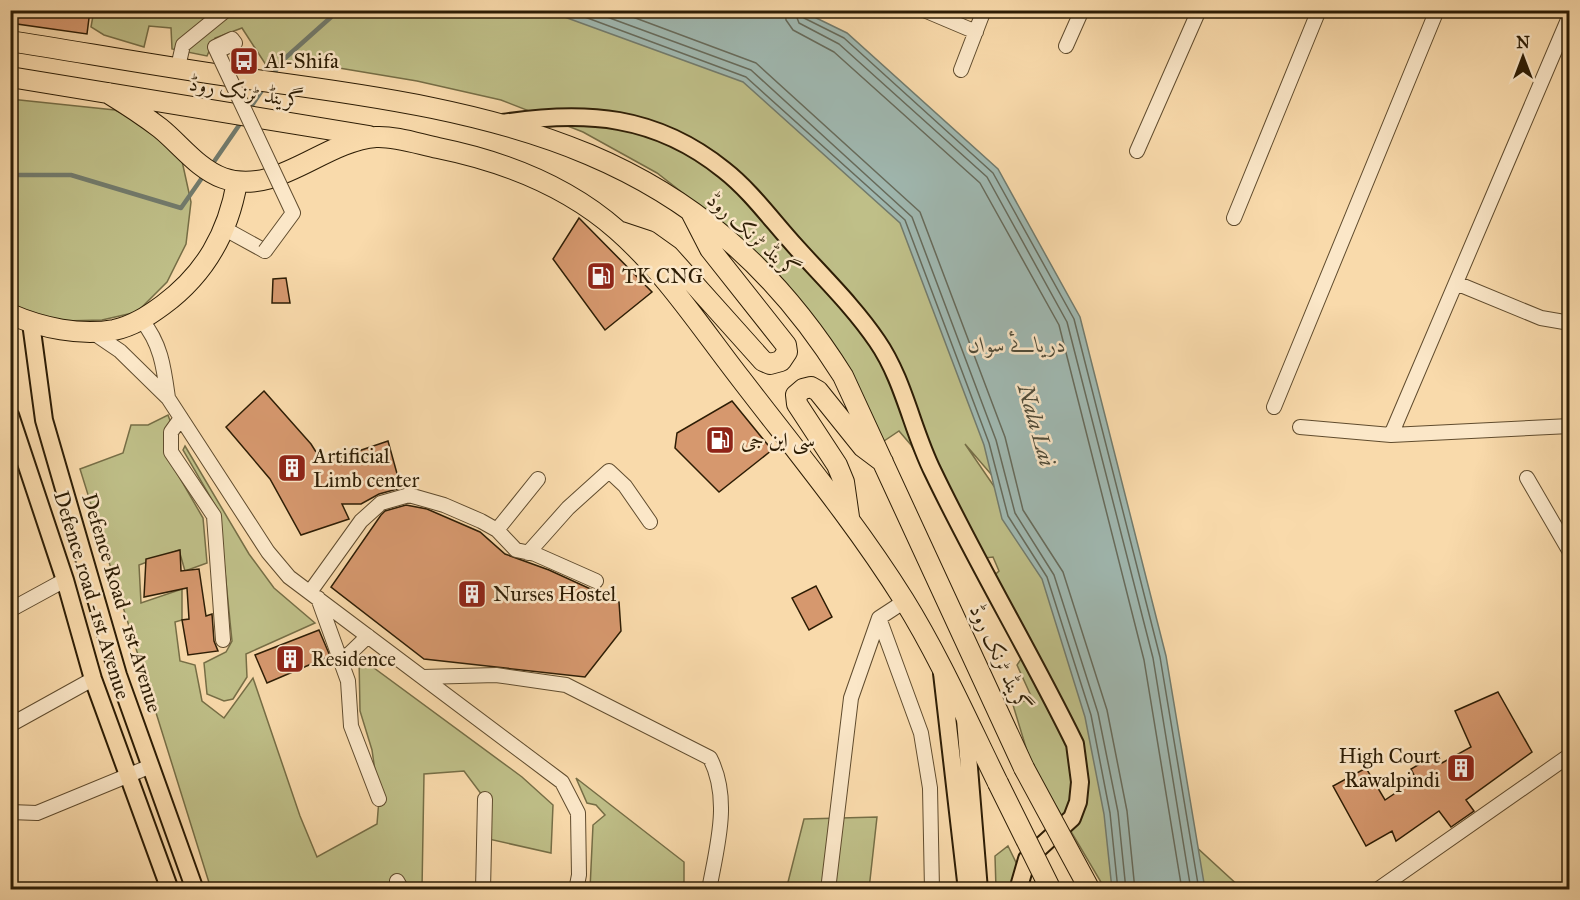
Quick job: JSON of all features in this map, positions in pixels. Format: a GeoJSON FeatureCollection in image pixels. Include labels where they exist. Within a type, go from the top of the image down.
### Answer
{"type":"FeatureCollection","features":[{"type":"Feature","properties":{"kind":"highway","name":"گرینڈ ٹرنک روڈ"},"geometry":{"type":"LineString","coordinates":[[10,41],[366,96],[503,123],[564,143],[613,163],[652,184],[690,210],[759,267],[821,340],[843,376],[1024,768],[1090,890]]}},
{"type":"Feature","properties":{"kind":"highway","name":"گرینڈ ٹرنک روڈ"},"geometry":{"type":"LineString","coordinates":[[10,77],[377,137],[438,148],[490,161],[536,178],[566,195],[619,231],[687,309],[850,519],[905,601],[942,668],[1051,890]]}},
{"type":"Feature","properties":{"kind":"highway","name":"گرینڈ ٹرنک روڈ"},"geometry":{"type":"LineString","coordinates":[[108,93],[141,114],[219,177],[237,183],[256,183],[272,178],[333,149],[377,137]]}},
{"type":"Feature","properties":{"kind":"highway"},"geometry":{"type":"LineString","coordinates":[[10,314],[31,323],[92,332],[116,329],[142,321],[181,292],[208,261],[225,229],[237,183]]}},
{"type":"Feature","properties":{"kind":"highway"},"geometry":{"type":"LineString","coordinates":[[619,231],[648,241],[669,256],[763,361],[770,364],[781,361],[787,352],[786,345],[710,249],[698,231],[690,210]]}},
{"type":"Feature","properties":{"kind":"highway"},"geometry":{"type":"LineString","coordinates":[[850,519],[844,482],[837,465],[797,404],[796,395],[803,389],[811,387],[818,392],[863,447],[884,463]]}},
{"type":"Feature","properties":{"kind":"main road"},"geometry":{"type":"LineString","coordinates":[[503,123],[548,116],[580,115],[619,120],[661,133],[696,150],[725,171],[757,204],[878,342],[896,379],[932,470],[1075,744],[1080,782],[1078,802],[1072,818],[1027,859],[1018,890]]}},
{"type":"Feature","properties":{"kind":"main road","name":"Defence Road - 1st Avenue"},"geometry":{"type":"LineString","coordinates":[[31,323],[44,420],[118,675],[195,890]]}},
{"type":"Feature","properties":{"kind":"main road","name":"Defence road -1st Avenue"},"geometry":{"type":"LineString","coordinates":[[10,415],[65,580],[93,680],[170,890]]}},
{"type":"Feature","properties":{"kind":"main road"},"geometry":{"type":"LineString","coordinates":[[942,668],[968,890]]}},
{"type":"Feature","properties":{"kind":"main road"},"geometry":{"type":"LineString","coordinates":[[965,715],[979,890]]}},
{"type":"Feature","properties":{"kind":"street"},"geometry":{"type":"LineString","coordinates":[[178,67],[183,45],[226,10]]}},
{"type":"Feature","properties":{"kind":"street"},"geometry":{"type":"LineString","coordinates":[[924,10],[976,32]]}},
{"type":"Feature","properties":{"kind":"street"},"geometry":{"type":"LineString","coordinates":[[961,70],[984,10]]}},
{"type":"Feature","properties":{"kind":"street"},"geometry":{"type":"LineString","coordinates":[[1066,46],[1082,10]]}},
{"type":"Feature","properties":{"kind":"street"},"geometry":{"type":"LineString","coordinates":[[1137,151],[1199,10]]}},
{"type":"Feature","properties":{"kind":"street"},"geometry":{"type":"LineString","coordinates":[[1234,218],[1319,10]]}},
{"type":"Feature","properties":{"kind":"street"},"geometry":{"type":"LineString","coordinates":[[1274,407],[1437,10]]}},
{"type":"Feature","properties":{"kind":"street"},"geometry":{"type":"LineString","coordinates":[[1391,435],[1569,15]]}},
{"type":"Feature","properties":{"kind":"street"},"geometry":{"type":"LineString","coordinates":[[225,229],[265,251],[293,213],[215,47],[232,39],[235,43],[222,49],[245,78]]}},
{"type":"Feature","properties":{"kind":"street"},"geometry":{"type":"LineString","coordinates":[[1456,283],[1541,318],[1569,323]]}},
{"type":"Feature","properties":{"kind":"street"},"geometry":{"type":"LineString","coordinates":[[142,321],[153,334],[160,351],[168,398]]}},
{"type":"Feature","properties":{"kind":"street"},"geometry":{"type":"LineString","coordinates":[[92,332],[120,351],[168,398],[268,552],[289,577],[562,782],[578,813],[579,875],[576,890]]}},
{"type":"Feature","properties":{"kind":"street"},"geometry":{"type":"LineString","coordinates":[[181,418],[171,432],[171,452],[214,516],[223,640]]}},
{"type":"Feature","properties":{"kind":"street"},"geometry":{"type":"LineString","coordinates":[[1300,426],[1391,435],[1569,426]]}},
{"type":"Feature","properties":{"kind":"street"},"geometry":{"type":"LineString","coordinates":[[528,552],[568,508],[609,471],[625,486],[650,522]]}},
{"type":"Feature","properties":{"kind":"street"},"geometry":{"type":"LineString","coordinates":[[1527,478],[1569,552]]}},
{"type":"Feature","properties":{"kind":"street"},"geometry":{"type":"LineString","coordinates":[[497,530],[538,479]]}},
{"type":"Feature","properties":{"kind":"street"},"geometry":{"type":"LineString","coordinates":[[314,595],[361,521],[381,503],[409,495],[444,505],[497,530],[516,550],[528,552],[596,581]]}},
{"type":"Feature","properties":{"kind":"street"},"geometry":{"type":"LineString","coordinates":[[10,610],[65,580]]}},
{"type":"Feature","properties":{"kind":"street"},"geometry":{"type":"LineString","coordinates":[[314,595],[343,660],[348,681],[351,726],[379,799]]}},
{"type":"Feature","properties":{"kind":"street"},"geometry":{"type":"LineString","coordinates":[[828,890],[851,698],[879,618],[905,601]]}},
{"type":"Feature","properties":{"kind":"street"},"geometry":{"type":"LineString","coordinates":[[879,618],[921,733],[930,788],[932,890]]}},
{"type":"Feature","properties":{"kind":"street"},"geometry":{"type":"LineString","coordinates":[[343,660],[368,636]]}},
{"type":"Feature","properties":{"kind":"street"},"geometry":{"type":"LineString","coordinates":[[423,677],[496,675],[566,685],[710,758],[719,774],[722,820],[709,890]]}},
{"type":"Feature","properties":{"kind":"street"},"geometry":{"type":"LineString","coordinates":[[10,725],[93,680]]}},
{"type":"Feature","properties":{"kind":"street"},"geometry":{"type":"LineString","coordinates":[[1377,890],[1569,755]]}},
{"type":"Feature","properties":{"kind":"street"},"geometry":{"type":"LineString","coordinates":[[10,812],[37,813],[151,766]]}},
{"type":"Feature","properties":{"kind":"street"},"geometry":{"type":"LineString","coordinates":[[483,890],[485,799]]}},
{"type":"Feature","properties":{"kind":"green space"},"geometry":{"type":"Polygon","coordinates":[[[94,10],[571,11],[751,69],[930,225],[1035,525],[965,444],[1059,581],[1108,766],[1242,889],[1105,889],[1031,764],[1013,705],[1032,698],[1017,665],[1031,644],[988,581],[999,571],[993,557],[985,558],[934,489],[911,445],[899,431],[881,443],[851,373],[776,271],[720,222],[657,173],[583,132],[501,100],[417,81],[297,61],[266,65],[242,28],[215,38],[207,56],[172,49],[171,28],[149,26],[144,47],[104,35],[91,27],[94,10]]]}},
{"type":"Feature","properties":{"kind":"green space"},"geometry":{"type":"Polygon","coordinates":[[[10,99],[115,110],[142,123],[182,161],[191,202],[186,244],[167,282],[137,312],[102,320],[63,321],[33,316],[11,303],[10,99]]]}},
{"type":"Feature","properties":{"kind":"green space"},"geometry":{"type":"Polygon","coordinates":[[[168,415],[172,426],[166,454],[203,518],[207,563],[185,571],[179,550],[139,565],[141,603],[182,589],[182,620],[175,622],[180,661],[195,665],[202,701],[224,718],[253,678],[300,816],[317,857],[377,824],[379,799],[372,750],[360,711],[359,657],[522,777],[553,805],[551,853],[484,838],[485,799],[464,771],[424,774],[422,889],[402,889],[397,881],[362,890],[211,889],[80,469],[123,453],[131,425],[148,425],[168,415]]]}},
{"type":"Feature","properties":{"kind":"green space"},"geometry":{"type":"Polygon","coordinates":[[[185,446],[249,554],[274,588],[315,623],[246,654],[247,677],[233,699],[224,701],[207,694],[204,663],[226,652],[232,641],[219,512],[183,450],[185,446]]]}},
{"type":"Feature","properties":{"kind":"green space"},"geometry":{"type":"Polygon","coordinates":[[[576,778],[684,862],[684,889],[590,889],[593,825],[605,815],[596,805],[587,803],[576,778]]]}},
{"type":"Feature","properties":{"kind":"green space"},"geometry":{"type":"Polygon","coordinates":[[[877,817],[869,889],[786,890],[804,819],[877,817]]]}},
{"type":"Feature","properties":{"kind":"green space"},"geometry":{"type":"Polygon","coordinates":[[[1008,846],[1029,889],[996,889],[995,856],[1008,846]]]}},
{"type":"Feature","properties":{"kind":"water","name":"دریائے سواں"},"geometry":{"type":"Polygon","coordinates":[[[548,11],[802,11],[847,33],[998,169],[1080,317],[1166,656],[1205,889],[1112,889],[1104,814],[1085,717],[1042,579],[1002,519],[984,445],[900,223],[743,82],[548,11]]]}},
{"type":"Feature","properties":{"kind":"building"},"geometry":{"type":"Polygon","coordinates":[[[10,10],[90,10],[87,34],[10,23],[10,10]]]}},
{"type":"Feature","properties":{"kind":"building","name":"TK CNG"},"geometry":{"type":"Polygon","coordinates":[[[579,218],[652,292],[605,330],[553,259],[579,218]]]}},
{"type":"Feature","properties":{"kind":"building"},"geometry":{"type":"Polygon","coordinates":[[[286,278],[290,303],[272,303],[273,279],[286,278]]]}},
{"type":"Feature","properties":{"kind":"building","name":"Artificial Limb center"},"geometry":{"type":"Polygon","coordinates":[[[264,391],[311,444],[323,463],[388,441],[401,488],[379,494],[361,504],[342,504],[349,519],[301,535],[270,479],[226,427],[264,391]]]}},
{"type":"Feature","properties":{"kind":"building","name":"سی این جی"},"geometry":{"type":"Polygon","coordinates":[[[732,401],[772,450],[719,492],[675,448],[677,433],[732,401]]]}},
{"type":"Feature","properties":{"kind":"building","name":"Nurses Hostel"},"geometry":{"type":"Polygon","coordinates":[[[406,505],[427,509],[480,532],[505,554],[549,570],[619,602],[621,631],[585,677],[424,659],[331,587],[381,515],[385,511],[406,505]]]}},
{"type":"Feature","properties":{"kind":"building"},"geometry":{"type":"Polygon","coordinates":[[[180,550],[181,571],[199,569],[206,616],[212,614],[214,641],[218,651],[188,655],[182,620],[189,619],[187,588],[144,597],[146,559],[180,550]]]}},
{"type":"Feature","properties":{"kind":"building"},"geometry":{"type":"Polygon","coordinates":[[[816,586],[832,617],[809,630],[792,598],[816,586]]]}},
{"type":"Feature","properties":{"kind":"building","name":"Residence"},"geometry":{"type":"Polygon","coordinates":[[[319,630],[330,656],[267,683],[255,655],[319,630]]]}},
{"type":"Feature","properties":{"kind":"building","name":"High Court Rawalpindi"},"geometry":{"type":"Polygon","coordinates":[[[1498,692],[1532,752],[1466,800],[1474,811],[1451,827],[1439,811],[1396,841],[1392,831],[1366,846],[1333,786],[1366,768],[1385,800],[1416,779],[1411,769],[1437,754],[1442,763],[1471,747],[1455,711],[1498,692]]]}},
{"type":"Feature","properties":{"kind":"waterway"},"geometry":{"type":"LineString","coordinates":[[272,76],[283,60],[339,10]]}},
{"type":"Feature","properties":{"kind":"waterway"},"geometry":{"type":"LineString","coordinates":[[248,111],[265,86]]}},
{"type":"Feature","properties":{"kind":"waterway"},"geometry":{"type":"LineString","coordinates":[[211,166],[242,121]]}},
{"type":"Feature","properties":{"kind":"waterway"},"geometry":{"type":"LineString","coordinates":[[10,175],[71,175],[181,208],[204,175]]}},
{"type":"Feature","properties":{"kind":"place","name":"Al-Shifa"},"geometry":{"type":"Point","coordinates":[244,61]}},
{"type":"Feature","properties":{"kind":"place","name":"TK CNG"},"geometry":{"type":"Point","coordinates":[601,276]}},
{"type":"Feature","properties":{"kind":"place","name":"سی این جی"},"geometry":{"type":"Point","coordinates":[720,440]}},
{"type":"Feature","properties":{"kind":"place","name":"Artificial Limb center"},"geometry":{"type":"Point","coordinates":[292,468]}},
{"type":"Feature","properties":{"kind":"place","name":"Nurses Hostel"},"geometry":{"type":"Point","coordinates":[472,594]}},
{"type":"Feature","properties":{"kind":"place","name":"Residence"},"geometry":{"type":"Point","coordinates":[290,659]}},
{"type":"Feature","properties":{"kind":"place","name":"High Court Rawalpindi"},"geometry":{"type":"Point","coordinates":[1461,768]}},
{"type":"Feature","properties":{"kind":"water label","name":"Nala Lai"},"geometry":{"type":"Point","coordinates":[1037,425]}}]}
